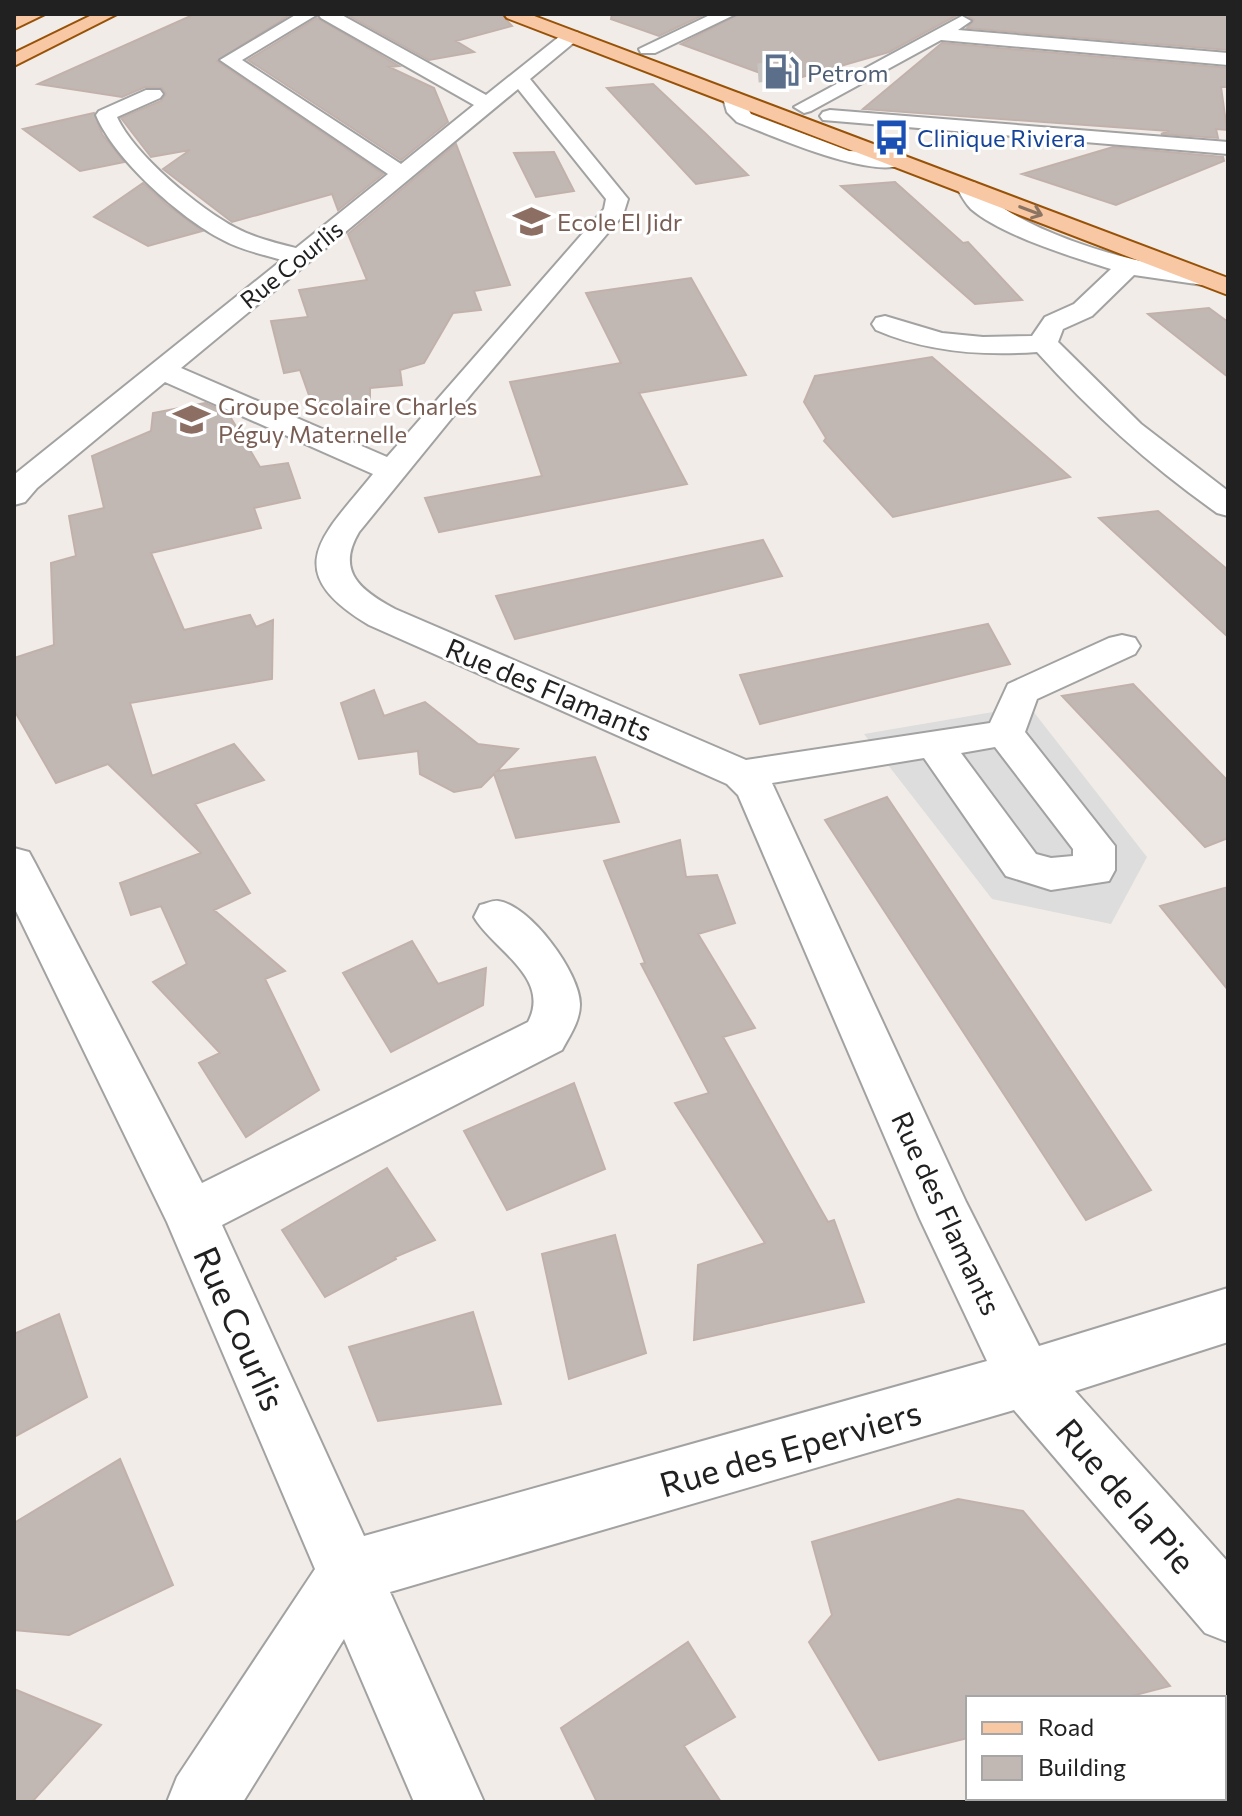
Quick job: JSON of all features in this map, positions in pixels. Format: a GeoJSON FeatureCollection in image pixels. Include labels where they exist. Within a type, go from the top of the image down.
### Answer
{"type":"FeatureCollection","features":[{"type":"Feature","properties":{"kind":"main road"},"geometry":{"type":"LineString","coordinates":[[14,48],[85,14]]}},
{"type":"Feature","properties":{"kind":"main road"},"geometry":{"type":"LineString","coordinates":[[14,60],[108,14]]}},
{"type":"Feature","properties":{"kind":"main road"},"geometry":{"type":"LineString","coordinates":[[513,14],[1228,287]]}},
{"type":"Feature","properties":{"kind":"main road"},"geometry":{"type":"LineString","coordinates":[[555,14],[1092,212]]}},
{"type":"Feature","properties":{"kind":"street"},"geometry":{"type":"LineString","coordinates":[[310,14],[229,60],[402,174]]}},
{"type":"Feature","properties":{"kind":"street"},"geometry":{"type":"LineString","coordinates":[[327,14],[487,104]]}},
{"type":"Feature","properties":{"kind":"street"},"geometry":{"type":"LineString","coordinates":[[648,49],[727,14]]}},
{"type":"Feature","properties":{"kind":"street"},"geometry":{"type":"LineString","coordinates":[[804,107],[975,14]]}},
{"type":"Feature","properties":{"kind":"street"},"geometry":{"type":"LineString","coordinates":[[938,34],[1228,59]]}},
{"type":"Feature","properties":{"kind":"street","name":"Rue Courlis"},"geometry":{"type":"LineString","coordinates":[[18,478],[162,370],[571,36]]}},
{"type":"Feature","properties":{"kind":"street"},"geometry":{"type":"LineString","coordinates":[[828,74],[851,81]]}},
{"type":"Feature","properties":{"kind":"street","name":"Rue des Flamants"},"geometry":{"type":"LineString","coordinates":[[519,78],[612,191],[617,199],[615,210],[392,471],[337,541],[333,555],[335,573],[346,591],[359,603],[414,632],[741,774],[755,788],[947,1219],[1025,1379]]}},
{"type":"Feature","properties":{"kind":"street"},"geometry":{"type":"LineString","coordinates":[[153,94],[106,115],[107,122],[119,138],[190,207],[220,229],[300,257]]}},
{"type":"Feature","properties":{"kind":"street"},"geometry":{"type":"LineString","coordinates":[[830,116],[1228,148]]}},
{"type":"Feature","properties":{"kind":"street"},"geometry":{"type":"LineString","coordinates":[[968,188],[977,202],[992,213],[1128,267],[1159,274],[1203,277]]}},
{"type":"Feature","properties":{"kind":"street"},"geometry":{"type":"LineString","coordinates":[[1044,343],[1046,332],[1054,323],[1083,310],[1128,267]]}},
{"type":"Feature","properties":{"kind":"street"},"geometry":{"type":"LineString","coordinates":[[885,324],[909,336],[956,343],[1011,346],[1044,343]]}},
{"type":"Feature","properties":{"kind":"street"},"geometry":{"type":"LineString","coordinates":[[1044,343],[1088,393],[1201,488],[1228,506]]}},
{"type":"Feature","properties":{"kind":"street"},"geometry":{"type":"LineString","coordinates":[[162,370],[392,471]]}},
{"type":"Feature","properties":{"kind":"street"},"geometry":{"type":"LineString","coordinates":[[1005,733],[1021,692],[1122,646]]}},
{"type":"Feature","properties":{"kind":"street"},"geometry":{"type":"LineString","coordinates":[[741,774],[1005,733]]}},
{"type":"Feature","properties":{"kind":"street"},"geometry":{"type":"LineString","coordinates":[[936,746],[1021,865],[1051,874],[1094,870],[1094,846],[1005,733]]}},
{"type":"Feature","properties":{"kind":"street","name":"Rue Courlis"},"geometry":{"type":"LineString","coordinates":[[16,875],[191,1215],[449,1802]]}},
{"type":"Feature","properties":{"kind":"street"},"geometry":{"type":"LineString","coordinates":[[191,1215],[545,1036],[556,1023],[558,1008],[546,967],[523,940],[496,917]]}},
{"type":"Feature","properties":{"kind":"street","name":"Rue des Eperviers"},"geometry":{"type":"LineString","coordinates":[[350,1572],[1025,1379],[1228,1315]]}},
{"type":"Feature","properties":{"kind":"street","name":"Rue de la Pie"},"geometry":{"type":"LineString","coordinates":[[1025,1379],[1228,1610]]}},
{"type":"Feature","properties":{"kind":"street"},"geometry":{"type":"LineString","coordinates":[[202,1802],[350,1572]]}},
{"type":"Feature","properties":{"kind":"shaded area"},"geometry":{"type":"Polygon","coordinates":[[[1029,706],[1147,857],[1111,924],[992,899],[864,734],[1029,706]]]}},
{"type":"Feature","properties":{"kind":"building"},"geometry":{"type":"Polygon","coordinates":[[[195,14],[291,14],[217,61],[383,174],[338,210],[332,194],[232,222],[163,169],[190,150],[151,157],[121,118],[161,101],[166,94],[162,88],[145,87],[122,97],[38,84],[195,14]]]}},
{"type":"Feature","properties":{"kind":"building"},"geometry":{"type":"Polygon","coordinates":[[[346,14],[501,14],[512,26],[456,41],[474,52],[429,60],[346,14]]]}},
{"type":"Feature","properties":{"kind":"building"},"geometry":{"type":"Polygon","coordinates":[[[612,14],[705,14],[659,36],[611,19],[612,14]]]}},
{"type":"Feature","properties":{"kind":"building"},"geometry":{"type":"Polygon","coordinates":[[[739,14],[959,14],[889,52],[785,82],[681,44],[739,14]]]}},
{"type":"Feature","properties":{"kind":"building"},"geometry":{"type":"Polygon","coordinates":[[[965,14],[1228,14],[1228,50],[967,28],[974,20],[965,14]]]}},
{"type":"Feature","properties":{"kind":"building"},"geometry":{"type":"Polygon","coordinates":[[[317,18],[399,66],[389,67],[434,88],[448,122],[401,160],[248,60],[317,18]]]}},
{"type":"Feature","properties":{"kind":"building"},"geometry":{"type":"Polygon","coordinates":[[[942,43],[1228,68],[1228,87],[1221,87],[1227,130],[1216,129],[1218,138],[1161,134],[1169,131],[863,109],[942,43]]]}},
{"type":"Feature","properties":{"kind":"building"},"geometry":{"type":"Polygon","coordinates":[[[653,84],[748,175],[696,184],[607,88],[653,84]]]}},
{"type":"Feature","properties":{"kind":"building"},"geometry":{"type":"Polygon","coordinates":[[[94,113],[102,134],[124,162],[80,171],[23,129],[94,113]]]}},
{"type":"Feature","properties":{"kind":"building"},"geometry":{"type":"Polygon","coordinates":[[[456,144],[510,285],[474,291],[481,310],[453,313],[424,363],[400,370],[402,385],[370,388],[370,401],[316,415],[300,370],[284,373],[271,321],[308,317],[299,290],[367,280],[348,234],[456,144]]]}},
{"type":"Feature","properties":{"kind":"building"},"geometry":{"type":"Polygon","coordinates":[[[1113,147],[1223,157],[1224,161],[1116,205],[1022,174],[1113,147]]]}},
{"type":"Feature","properties":{"kind":"building"},"geometry":{"type":"Polygon","coordinates":[[[554,152],[574,191],[536,197],[514,153],[554,152]]]}},
{"type":"Feature","properties":{"kind":"building"},"geometry":{"type":"Polygon","coordinates":[[[895,182],[963,243],[968,242],[1022,300],[975,304],[841,186],[895,182]]]}},
{"type":"Feature","properties":{"kind":"building"},"geometry":{"type":"Polygon","coordinates":[[[143,183],[202,231],[148,246],[94,217],[143,183]]]}},
{"type":"Feature","properties":{"kind":"building"},"geometry":{"type":"Polygon","coordinates":[[[691,278],[746,375],[639,393],[687,484],[439,532],[425,498],[542,476],[510,382],[621,363],[586,293],[691,278]]]}},
{"type":"Feature","properties":{"kind":"building"},"geometry":{"type":"Polygon","coordinates":[[[1209,308],[1228,322],[1228,377],[1148,314],[1209,308]]]}},
{"type":"Feature","properties":{"kind":"building"},"geometry":{"type":"Polygon","coordinates":[[[932,357],[1070,477],[893,517],[824,441],[826,438],[804,402],[815,376],[932,357]]]}},
{"type":"Feature","properties":{"kind":"building"},"geometry":{"type":"Polygon","coordinates":[[[205,403],[228,413],[260,467],[288,463],[300,498],[254,508],[261,528],[151,553],[184,630],[250,615],[256,627],[273,620],[272,679],[130,703],[152,776],[234,744],[264,780],[195,804],[250,893],[214,910],[285,971],[265,979],[319,1090],[246,1137],[199,1063],[220,1053],[153,982],[187,964],[161,906],[131,915],[120,883],[201,853],[108,764],[56,783],[14,710],[14,658],[54,645],[51,563],[76,556],[69,516],[104,508],[92,456],[151,431],[153,413],[205,403]]]}},
{"type":"Feature","properties":{"kind":"building"},"geometry":{"type":"Polygon","coordinates":[[[1158,511],[1228,570],[1228,637],[1099,518],[1158,511]]]}},
{"type":"Feature","properties":{"kind":"building"},"geometry":{"type":"Polygon","coordinates":[[[763,540],[782,576],[515,639],[496,596],[763,540]]]}},
{"type":"Feature","properties":{"kind":"building"},"geometry":{"type":"Polygon","coordinates":[[[988,624],[1010,664],[760,724],[740,675],[988,624]]]}},
{"type":"Feature","properties":{"kind":"building"},"geometry":{"type":"Polygon","coordinates":[[[1133,684],[1228,781],[1228,838],[1205,847],[1062,696],[1133,684]]]}},
{"type":"Feature","properties":{"kind":"building"},"geometry":{"type":"Polygon","coordinates":[[[374,690],[384,716],[425,702],[478,744],[518,749],[497,771],[595,757],[619,822],[516,838],[494,774],[481,787],[454,792],[420,774],[418,751],[359,759],[341,703],[374,690]]]}},
{"type":"Feature","properties":{"kind":"building"},"geometry":{"type":"Polygon","coordinates":[[[887,797],[1151,1190],[1086,1220],[825,820],[887,797]]]}},
{"type":"Feature","properties":{"kind":"building"},"geometry":{"type":"Polygon","coordinates":[[[680,840],[686,877],[717,875],[735,923],[698,934],[755,1028],[723,1037],[828,1222],[834,1220],[864,1302],[694,1340],[698,1265],[765,1243],[675,1103],[709,1093],[641,964],[645,963],[604,861],[680,840]]]}},
{"type":"Feature","properties":{"kind":"building"},"geometry":{"type":"Polygon","coordinates":[[[1228,887],[1228,990],[1160,906],[1228,887]]]}},
{"type":"Feature","properties":{"kind":"building"},"geometry":{"type":"Polygon","coordinates":[[[412,941],[438,984],[486,968],[483,1005],[391,1052],[343,973],[412,941]]]}},
{"type":"Feature","properties":{"kind":"building"},"geometry":{"type":"Polygon","coordinates":[[[574,1083],[605,1169],[507,1210],[464,1131],[574,1083]]]}},
{"type":"Feature","properties":{"kind":"building"},"geometry":{"type":"Polygon","coordinates":[[[387,1168],[435,1240],[395,1257],[325,1297],[282,1230],[387,1168]]]}},
{"type":"Feature","properties":{"kind":"building"},"geometry":{"type":"Polygon","coordinates":[[[615,1235],[646,1353],[569,1379],[542,1254],[615,1235]]]}},
{"type":"Feature","properties":{"kind":"building"},"geometry":{"type":"Polygon","coordinates":[[[473,1312],[501,1404],[378,1421],[349,1347],[473,1312]]]}},
{"type":"Feature","properties":{"kind":"building"},"geometry":{"type":"Polygon","coordinates":[[[59,1314],[87,1397],[14,1437],[14,1334],[59,1314]]]}},
{"type":"Feature","properties":{"kind":"building"},"geometry":{"type":"Polygon","coordinates":[[[120,1459],[173,1585],[69,1635],[14,1630],[14,1523],[120,1459]]]}},
{"type":"Feature","properties":{"kind":"building"},"geometry":{"type":"Polygon","coordinates":[[[958,1499],[1023,1511],[1170,1686],[1132,1696],[966,1696],[966,1738],[879,1760],[809,1642],[832,1615],[812,1542],[958,1499]]]}},
{"type":"Feature","properties":{"kind":"building"},"geometry":{"type":"Polygon","coordinates":[[[688,1642],[735,1717],[684,1746],[721,1802],[597,1802],[561,1728],[688,1642]]]}},
{"type":"Feature","properties":{"kind":"building"},"geometry":{"type":"Polygon","coordinates":[[[14,1689],[101,1725],[32,1802],[14,1802],[14,1689]]]}},
{"type":"Feature","properties":{"kind":"tunnel"},"geometry":{"type":"LineString","coordinates":[[758,73],[773,72],[794,79]]}},
{"type":"Feature","properties":{"kind":"place","name":"Petrom"},"geometry":{"type":"Point","coordinates":[781,72]}},
{"type":"Feature","properties":{"kind":"place","name":"Clinique Riviera"},"geometry":{"type":"Point","coordinates":[891,137]}},
{"type":"Feature","properties":{"kind":"place","name":"Ecole El Jidr"},"geometry":{"type":"Point","coordinates":[531,221]}},
{"type":"Feature","properties":{"kind":"place","name":"Groupe Scolaire Charles Péguy Maternelle"},"geometry":{"type":"Point","coordinates":[192,419]}}]}
